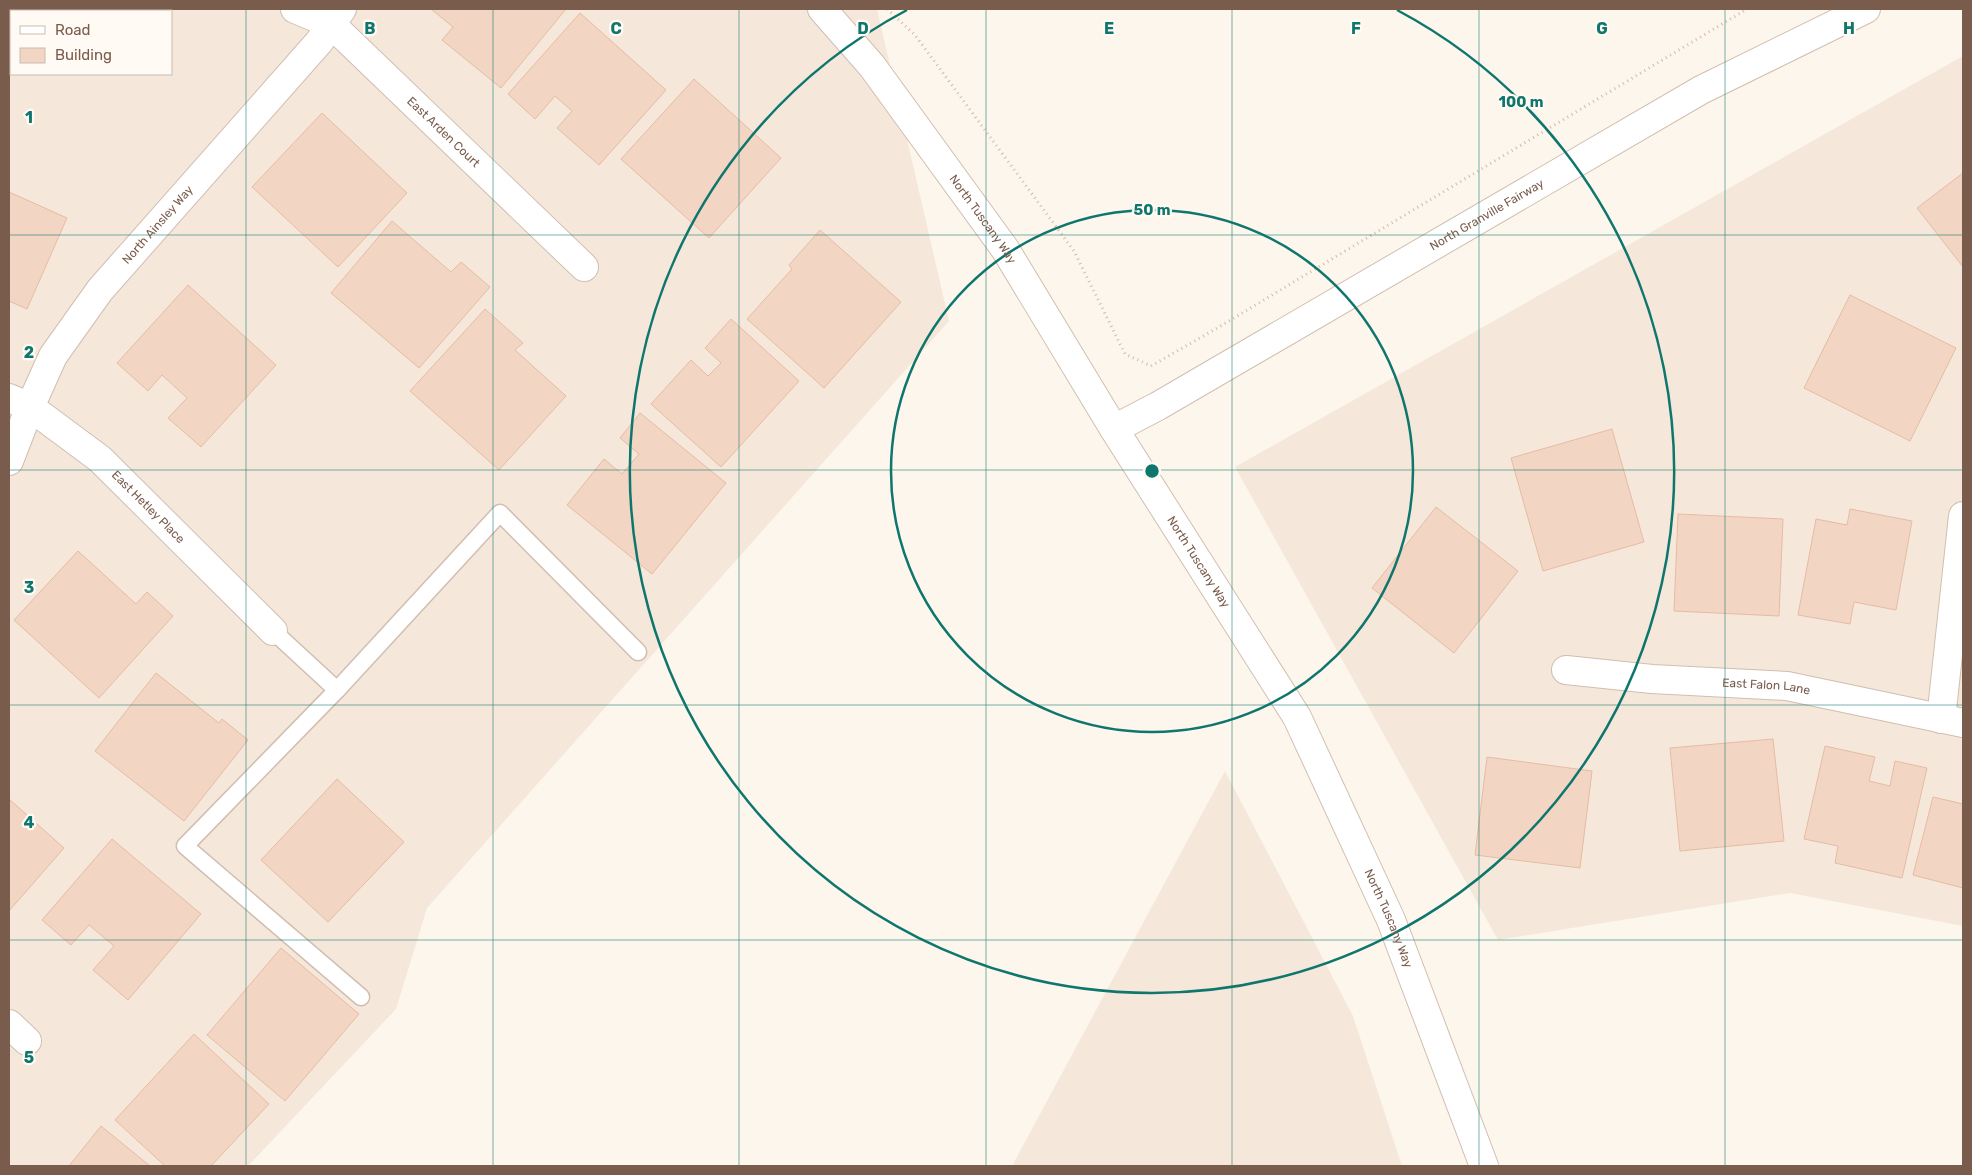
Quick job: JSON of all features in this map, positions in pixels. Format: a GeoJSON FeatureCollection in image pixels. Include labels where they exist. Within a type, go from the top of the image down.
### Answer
{"type":"FeatureCollection","features":[{"type":"Feature","properties":{"kind":"street","name":"East Arden Court"},"geometry":{"type":"LineString","coordinates":[[295,9],[336,16],[584,267]]}},
{"type":"Feature","properties":{"kind":"street","name":"North Tuscany Way"},"geometry":{"type":"LineString","coordinates":[[822,9],[872,66],[1005,249],[1114,429],[1297,717],[1391,920],[1484,1166]]}},
{"type":"Feature","properties":{"kind":"street","name":"North Granville Fairway"},"geometry":{"type":"LineString","coordinates":[[1114,429],[1158,406],[1701,90],[1866,9]]}},
{"type":"Feature","properties":{"kind":"street","name":"North Ainsley Way"},"geometry":{"type":"LineString","coordinates":[[9,461],[19,403],[100,290],[319,42],[336,16]]}},
{"type":"Feature","properties":{"kind":"street","name":"East Hetley Place"},"geometry":{"type":"LineString","coordinates":[[19,403],[100,460],[273,631]]}},
{"type":"Feature","properties":{"kind":"street"},"geometry":{"type":"LineString","coordinates":[[1952,721],[1963,516]]}},
{"type":"Feature","properties":{"kind":"street","name":"East Falon Lane"},"geometry":{"type":"LineString","coordinates":[[1566,670],[1652,679],[1787,686],[1952,721]]}},
{"type":"Feature","properties":{"kind":"lane"},"geometry":{"type":"LineString","coordinates":[[361,997],[185,846],[337,690],[500,513],[638,652]]}},
{"type":"Feature","properties":{"kind":"lane"},"geometry":{"type":"LineString","coordinates":[[273,631],[337,690]]}},
{"type":"Feature","properties":{"kind":"path"},"geometry":{"type":"LineString","coordinates":[[887,9],[915,36],[1074,251],[1125,354],[1151,366],[1747,9]]}},
{"type":"Feature","properties":{"kind":"shaded area"},"geometry":{"type":"Polygon","coordinates":[[[9,9],[877,9],[949,321],[427,908],[396,1009],[248,1166],[9,1166],[9,9]]]}},
{"type":"Feature","properties":{"kind":"shaded area"},"geometry":{"type":"Polygon","coordinates":[[[1963,56],[1963,926],[1790,893],[1498,940],[1235,467],[1963,56]]]}},
{"type":"Feature","properties":{"kind":"shaded area"},"geometry":{"type":"Polygon","coordinates":[[[1225,771],[1353,1016],[1402,1166],[1012,1166],[1225,771]]]}},
{"type":"Feature","properties":{"kind":"building"},"geometry":{"type":"Polygon","coordinates":[[[9,9],[43,9],[10,10],[9,72],[9,9]]]}},
{"type":"Feature","properties":{"kind":"building"},"geometry":{"type":"Polygon","coordinates":[[[431,9],[566,9],[501,88],[442,40],[453,27],[431,9]]]}},
{"type":"Feature","properties":{"kind":"building"},"geometry":{"type":"Polygon","coordinates":[[[580,13],[666,90],[599,165],[557,128],[572,111],[555,96],[535,119],[508,94],[580,13]]]}},
{"type":"Feature","properties":{"kind":"building"},"geometry":{"type":"Polygon","coordinates":[[[694,79],[781,158],[709,238],[621,159],[694,79]]]}},
{"type":"Feature","properties":{"kind":"building"},"geometry":{"type":"Polygon","coordinates":[[[322,113],[407,193],[338,267],[252,187],[322,113]]]}},
{"type":"Feature","properties":{"kind":"building"},"geometry":{"type":"Polygon","coordinates":[[[1963,173],[1963,267],[1917,208],[1963,173]]]}},
{"type":"Feature","properties":{"kind":"building"},"geometry":{"type":"Polygon","coordinates":[[[9,192],[67,218],[27,309],[9,301],[9,192]]]}},
{"type":"Feature","properties":{"kind":"building"},"geometry":{"type":"Polygon","coordinates":[[[392,221],[451,272],[461,262],[490,287],[419,368],[331,293],[392,221]]]}},
{"type":"Feature","properties":{"kind":"building"},"geometry":{"type":"Polygon","coordinates":[[[820,230],[901,302],[824,388],[747,319],[792,269],[789,265],[820,230]]]}},
{"type":"Feature","properties":{"kind":"building"},"geometry":{"type":"Polygon","coordinates":[[[188,285],[276,365],[201,447],[168,418],[187,398],[162,375],[148,391],[117,363],[188,285]]]}},
{"type":"Feature","properties":{"kind":"building"},"geometry":{"type":"Polygon","coordinates":[[[1850,295],[1956,348],[1910,441],[1804,388],[1850,295]]]}},
{"type":"Feature","properties":{"kind":"building"},"geometry":{"type":"Polygon","coordinates":[[[485,309],[523,343],[515,350],[566,396],[499,470],[410,391],[485,309]]]}},
{"type":"Feature","properties":{"kind":"building"},"geometry":{"type":"Polygon","coordinates":[[[731,319],[799,381],[721,467],[651,404],[691,360],[708,376],[721,363],[705,348],[731,319]]]}},
{"type":"Feature","properties":{"kind":"building"},"geometry":{"type":"Polygon","coordinates":[[[640,413],[726,483],[652,574],[567,505],[604,459],[622,474],[639,454],[620,438],[640,413]]]}},
{"type":"Feature","properties":{"kind":"building"},"geometry":{"type":"Polygon","coordinates":[[[1612,429],[1644,542],[1543,571],[1511,458],[1612,429]]]}},
{"type":"Feature","properties":{"kind":"building"},"geometry":{"type":"Polygon","coordinates":[[[1436,507],[1518,571],[1454,653],[1372,588],[1436,507]]]}},
{"type":"Feature","properties":{"kind":"building"},"geometry":{"type":"Polygon","coordinates":[[[1850,509],[1912,521],[1896,610],[1854,602],[1850,624],[1798,615],[1816,519],[1847,525],[1850,509]]]}},
{"type":"Feature","properties":{"kind":"building"},"geometry":{"type":"Polygon","coordinates":[[[1678,514],[1783,519],[1779,616],[1674,611],[1678,514]]]}},
{"type":"Feature","properties":{"kind":"building"},"geometry":{"type":"Polygon","coordinates":[[[78,551],[136,604],[147,592],[173,616],[99,698],[14,620],[78,551]]]}},
{"type":"Feature","properties":{"kind":"building"},"geometry":{"type":"Polygon","coordinates":[[[156,673],[219,723],[222,719],[248,740],[184,821],[95,751],[156,673]]]}},
{"type":"Feature","properties":{"kind":"building"},"geometry":{"type":"Polygon","coordinates":[[[1773,739],[1784,841],[1680,851],[1670,748],[1773,739]]]}},
{"type":"Feature","properties":{"kind":"building"},"geometry":{"type":"Polygon","coordinates":[[[1825,746],[1875,757],[1869,781],[1890,786],[1895,761],[1927,768],[1902,878],[1835,863],[1838,846],[1804,839],[1825,746]]]}},
{"type":"Feature","properties":{"kind":"building"},"geometry":{"type":"Polygon","coordinates":[[[1487,757],[1592,771],[1580,868],[1475,855],[1487,757]]]}},
{"type":"Feature","properties":{"kind":"building"},"geometry":{"type":"Polygon","coordinates":[[[337,779],[404,842],[328,922],[261,860],[337,779]]]}},
{"type":"Feature","properties":{"kind":"building"},"geometry":{"type":"Polygon","coordinates":[[[1933,797],[1963,804],[1963,888],[1913,875],[1933,797]]]}},
{"type":"Feature","properties":{"kind":"building"},"geometry":{"type":"Polygon","coordinates":[[[9,799],[64,848],[9,911],[9,799]]]}},
{"type":"Feature","properties":{"kind":"building"},"geometry":{"type":"Polygon","coordinates":[[[112,839],[201,914],[128,1000],[93,970],[114,946],[89,925],[71,945],[42,920],[112,839]]]}},
{"type":"Feature","properties":{"kind":"building"},"geometry":{"type":"Polygon","coordinates":[[[281,948],[359,1014],[285,1101],[207,1035],[281,948]]]}},
{"type":"Feature","properties":{"kind":"building"},"geometry":{"type":"Polygon","coordinates":[[[194,1034],[269,1104],[211,1166],[165,1166],[115,1120],[194,1034]]]}},
{"type":"Feature","properties":{"kind":"building"},"geometry":{"type":"Polygon","coordinates":[[[101,1126],[150,1166],[69,1166],[101,1126]]]}}]}
